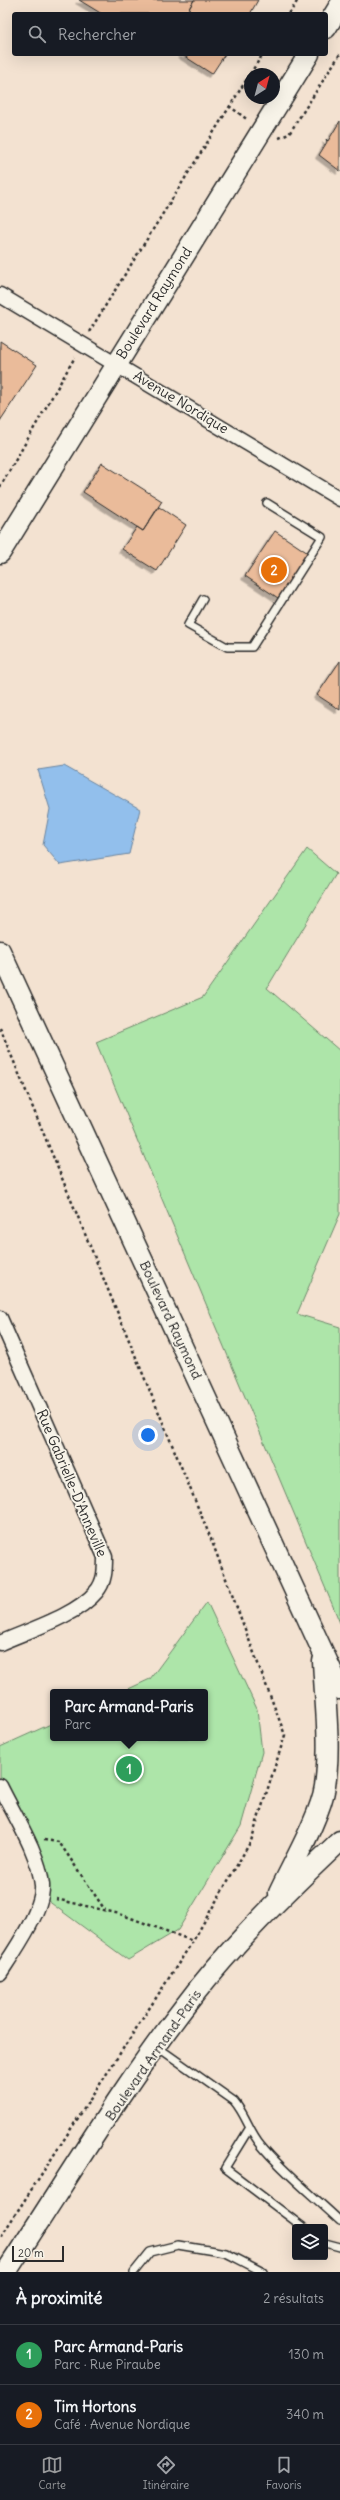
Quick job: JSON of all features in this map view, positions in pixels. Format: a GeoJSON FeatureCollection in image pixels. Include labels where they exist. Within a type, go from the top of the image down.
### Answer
{"type":"FeatureCollection","features":[{"type":"Feature","properties":{"kind":"street"},"geometry":{"type":"LineString","coordinates":[[328,25],[340,6]]}},
{"type":"Feature","properties":{"kind":"street","name":"Boulevard Raymond"},"geometry":{"type":"LineString","coordinates":[[0,553],[116,363],[308,56]]}},
{"type":"Feature","properties":{"kind":"street","name":"Avenue Nordique"},"geometry":{"type":"LineString","coordinates":[[0,295],[116,363],[340,499]]}},
{"type":"Feature","properties":{"kind":"street","name":"Boulevard Raymond"},"geometry":{"type":"LineString","coordinates":[[0,951],[323,1649],[340,1689]]}},
{"type":"Feature","properties":{"kind":"street","name":"Rue Gabrielle-D'Anneville"},"geometry":{"type":"LineString","coordinates":[[0,1318],[106,1557],[104,1577],[97,1592],[86,1602],[71,1612],[0,1643]]}},
{"type":"Feature","properties":{"kind":"street"},"geometry":{"type":"LineString","coordinates":[[274,1904],[312,1823],[325,1788],[327,1752],[323,1649]]}},
{"type":"Feature","properties":{"kind":"street"},"geometry":{"type":"LineString","coordinates":[[0,1786],[35,1859],[42,1886],[36,1911],[24,1936],[0,1973]]}},
{"type":"Feature","properties":{"kind":"street","name":"Boulevard Armand-Paris"},"geometry":{"type":"LineString","coordinates":[[6,2272],[156,2046],[186,2005],[274,1904],[340,1841]]}},
{"type":"Feature","properties":{"kind":"lane"},"geometry":{"type":"LineString","coordinates":[[203,599],[188,625],[227,647],[252,647],[322,537],[267,503]]}},
{"type":"Feature","properties":{"kind":"lane"},"geometry":{"type":"LineString","coordinates":[[156,2046],[234,2101],[244,2112],[249,2130],[262,2146],[340,2221]]}},
{"type":"Feature","properties":{"kind":"lane"},"geometry":{"type":"LineString","coordinates":[[249,2130],[225,2168],[299,2224]]}},
{"type":"Feature","properties":{"kind":"lane"},"geometry":{"type":"LineString","coordinates":[[328,2244],[340,2247]]}},
{"type":"Feature","properties":{"kind":"lane"},"geometry":{"type":"LineString","coordinates":[[134,2272],[150,2252],[178,2245],[226,2253],[263,2272]]}},
{"type":"Feature","properties":{"kind":"path"},"geometry":{"type":"LineString","coordinates":[[290,12],[298,0]]}},
{"type":"Feature","properties":{"kind":"path"},"geometry":{"type":"LineString","coordinates":[[254,68],[262,56]]}},
{"type":"Feature","properties":{"kind":"path"},"geometry":{"type":"LineString","coordinates":[[0,487],[82,344],[244,84]]}},
{"type":"Feature","properties":{"kind":"path"},"geometry":{"type":"LineString","coordinates":[[0,1028],[211,1539],[284,1735],[251,1841],[193,1941],[0,2238]]}},
{"type":"Feature","properties":{"kind":"path"},"geometry":{"type":"LineString","coordinates":[[24,1837],[58,1842],[105,1910]]}},
{"type":"Feature","properties":{"kind":"path"},"geometry":{"type":"LineString","coordinates":[[40,1895],[105,1910],[193,1941]]}},
{"type":"Feature","properties":{"kind":"green space"},"geometry":{"type":"Polygon","coordinates":[[[307,849],[336,874],[267,988],[340,1051],[340,1214],[297,1314],[340,1327],[340,1623],[96,1042],[203,997],[307,849]]]}},
{"type":"Feature","properties":{"kind":"green space"},"geometry":{"type":"Polygon","coordinates":[[[207,1602],[257,1709],[262,1752],[241,1826],[178,1930],[128,1960],[40,1895],[42,1886],[0,1786],[0,1747],[50,1724],[50,1741],[208,1741],[208,1689],[128,1689],[150,1679],[207,1602]]]}},
{"type":"Feature","properties":{"kind":"water"},"geometry":{"type":"Polygon","coordinates":[[[64,766],[140,809],[129,854],[60,865],[43,845],[50,809],[38,770],[64,766]]]}},
{"type":"Feature","properties":{"kind":"building"},"geometry":{"type":"Polygon","coordinates":[[[79,0],[194,0],[187,12],[99,12],[79,0]]]}},
{"type":"Feature","properties":{"kind":"building"},"geometry":{"type":"Polygon","coordinates":[[[194,0],[258,0],[251,12],[187,12],[194,0]]]}},
{"type":"Feature","properties":{"kind":"building"},"geometry":{"type":"Polygon","coordinates":[[[184,56],[224,56],[212,74],[184,56]]]}},
{"type":"Feature","properties":{"kind":"building"},"geometry":{"type":"Polygon","coordinates":[[[340,121],[340,171],[319,155],[327,142],[326,139],[328,141],[340,121]]]}},
{"type":"Feature","properties":{"kind":"building"},"geometry":{"type":"Polygon","coordinates":[[[0,341],[37,365],[0,421],[0,341]]]}},
{"type":"Feature","properties":{"kind":"building"},"geometry":{"type":"Polygon","coordinates":[[[102,463],[162,501],[143,531],[83,492],[102,463]]]}},
{"type":"Feature","properties":{"kind":"building"},"geometry":{"type":"Polygon","coordinates":[[[159,507],[186,525],[157,571],[122,549],[137,527],[143,531],[159,507]]]}},
{"type":"Feature","properties":{"kind":"building"},"geometry":{"type":"Polygon","coordinates":[[[275,531],[308,553],[278,598],[245,576],[275,531]]]}},
{"type":"Feature","properties":{"kind":"building"},"geometry":{"type":"Polygon","coordinates":[[[340,661],[340,710],[317,695],[340,661]]]}},
{"type":"Feature","properties":{"kind":"place","name":"Tim Hortons"},"geometry":{"type":"Point","coordinates":[274,570]}},
{"type":"Feature","properties":{"kind":"place","name":"Parc Armand-Paris"},"geometry":{"type":"Point","coordinates":[129,1769]}}]}
